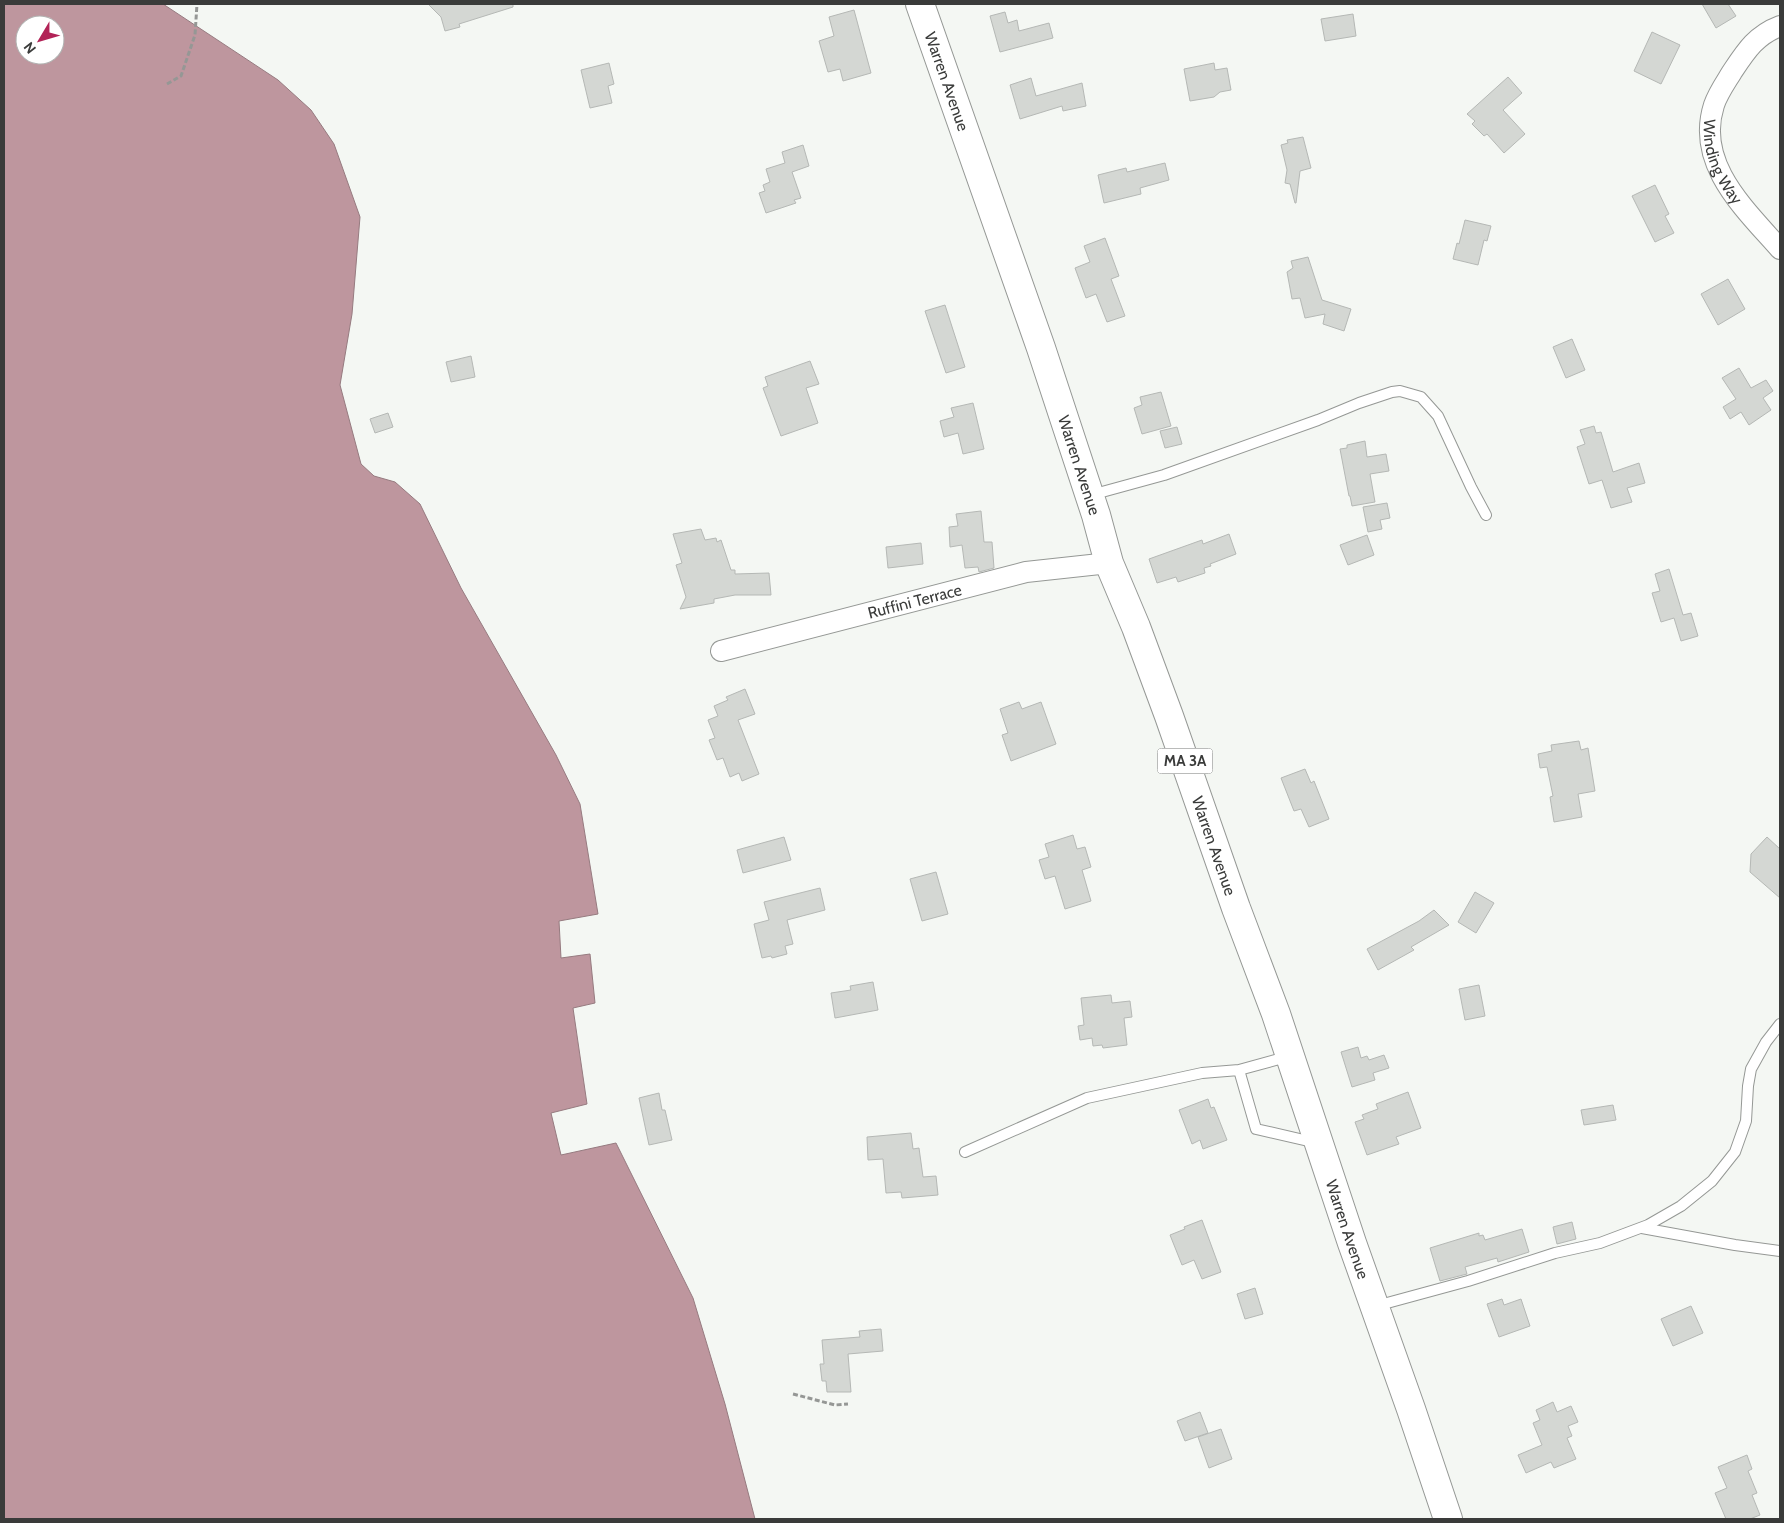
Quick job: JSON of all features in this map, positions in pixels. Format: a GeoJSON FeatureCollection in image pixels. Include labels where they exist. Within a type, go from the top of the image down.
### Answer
{"type":"FeatureCollection","features":[{"type":"Feature","properties":{"kind":"main road","name":"Warren Avenue"},"geometry":{"type":"LineString","coordinates":[[920,4],[1017,277],[1109,563],[1136,627],[1166,707],[1236,908],[1291,1056],[1352,1244],[1448,1519]]}},
{"type":"Feature","properties":{"kind":"street","name":"Winding Way"},"geometry":{"type":"LineString","coordinates":[[1780,26],[1758,37],[1748,47],[1719,93],[1711,116],[1709,129],[1712,153],[1720,175],[1780,249]]}},
{"type":"Feature","properties":{"kind":"street","name":"Ruffini Terrace"},"geometry":{"type":"LineString","coordinates":[[721,652],[1026,572],[1109,563]]}},
{"type":"Feature","properties":{"kind":"lane"},"geometry":{"type":"LineString","coordinates":[[1089,496],[1186,468],[1359,403],[1400,391],[1421,397],[1438,416],[1486,515]]}},
{"type":"Feature","properties":{"kind":"lane"},"geometry":{"type":"LineString","coordinates":[[1375,1306],[1452,1286],[1556,1253],[1600,1244],[1642,1228],[1665,1216],[1697,1194],[1712,1181],[1728,1162],[1739,1142],[1746,1121],[1751,1069],[1766,1042],[1780,1024]]}},
{"type":"Feature","properties":{"kind":"lane"},"geometry":{"type":"LineString","coordinates":[[964,1152],[1087,1098],[1202,1073],[1239,1070],[1291,1056]]}},
{"type":"Feature","properties":{"kind":"lane"},"geometry":{"type":"LineString","coordinates":[[1239,1070],[1256,1129],[1319,1143]]}},
{"type":"Feature","properties":{"kind":"lane"},"geometry":{"type":"LineString","coordinates":[[1642,1228],[1780,1251]]}},
{"type":"Feature","properties":{"kind":"path"},"geometry":{"type":"LineString","coordinates":[[168,84],[181,76],[195,35],[197,4]]}},
{"type":"Feature","properties":{"kind":"path"},"geometry":{"type":"LineString","coordinates":[[793,1394],[835,1405],[848,1404]]}},
{"type":"Feature","properties":{"kind":"shaded area"},"geometry":{"type":"Polygon","coordinates":[[[4,4],[163,4],[278,80],[311,110],[334,144],[360,217],[352,314],[340,385],[361,464],[374,476],[395,482],[420,504],[461,588],[556,755],[580,804],[598,914],[559,921],[561,958],[590,954],[595,1003],[573,1008],[587,1104],[551,1113],[561,1155],[616,1143],[693,1298],[725,1404],[755,1519],[4,1519],[4,4]]]}},
{"type":"Feature","properties":{"kind":"building"},"geometry":{"type":"Polygon","coordinates":[[[428,4],[513,4],[513,7],[459,24],[460,27],[445,31],[441,17],[428,4]]]}},
{"type":"Feature","properties":{"kind":"building"},"geometry":{"type":"Polygon","coordinates":[[[1702,4],[1728,4],[1736,16],[1716,28],[1702,4]]]}},
{"type":"Feature","properties":{"kind":"building"},"geometry":{"type":"Polygon","coordinates":[[[854,10],[871,73],[843,81],[840,69],[828,72],[819,41],[834,36],[829,17],[854,10]]]}},
{"type":"Feature","properties":{"kind":"building"},"geometry":{"type":"Polygon","coordinates":[[[1005,12],[1008,23],[1017,20],[1019,31],[1049,23],[1053,38],[1000,52],[990,16],[1005,12]]]}},
{"type":"Feature","properties":{"kind":"building"},"geometry":{"type":"Polygon","coordinates":[[[1353,14],[1356,36],[1325,41],[1321,19],[1353,14]]]}},
{"type":"Feature","properties":{"kind":"building"},"geometry":{"type":"Polygon","coordinates":[[[1652,32],[1680,45],[1661,84],[1634,71],[1652,32]]]}},
{"type":"Feature","properties":{"kind":"building"},"geometry":{"type":"Polygon","coordinates":[[[609,63],[614,84],[608,86],[612,103],[590,108],[581,70],[609,63]]]}},
{"type":"Feature","properties":{"kind":"building"},"geometry":{"type":"Polygon","coordinates":[[[1214,63],[1215,70],[1227,68],[1231,90],[1220,92],[1214,97],[1190,101],[1184,69],[1214,63]]]}},
{"type":"Feature","properties":{"kind":"building"},"geometry":{"type":"Polygon","coordinates":[[[1508,77],[1522,93],[1503,110],[1525,134],[1504,153],[1487,134],[1484,136],[1472,124],[1475,121],[1467,114],[1508,77]]]}},
{"type":"Feature","properties":{"kind":"building"},"geometry":{"type":"Polygon","coordinates":[[[1031,78],[1036,96],[1082,83],[1086,106],[1063,111],[1062,106],[1020,119],[1010,85],[1031,78]]]}},
{"type":"Feature","properties":{"kind":"building"},"geometry":{"type":"Polygon","coordinates":[[[1303,137],[1311,168],[1300,171],[1295,203],[1290,184],[1285,183],[1287,170],[1281,145],[1288,143],[1287,140],[1303,137]]]}},
{"type":"Feature","properties":{"kind":"building"},"geometry":{"type":"Polygon","coordinates":[[[803,145],[809,166],[792,172],[801,198],[794,200],[796,203],[766,213],[759,193],[765,191],[763,185],[770,182],[766,169],[785,163],[782,152],[803,145]]]}},
{"type":"Feature","properties":{"kind":"building"},"geometry":{"type":"Polygon","coordinates":[[[1165,163],[1169,180],[1140,188],[1141,194],[1104,203],[1098,175],[1126,168],[1127,172],[1165,163]]]}},
{"type":"Feature","properties":{"kind":"building"},"geometry":{"type":"Polygon","coordinates":[[[1655,185],[1669,214],[1665,216],[1674,233],[1655,242],[1632,196],[1655,185]]]}},
{"type":"Feature","properties":{"kind":"building"},"geometry":{"type":"Polygon","coordinates":[[[1465,220],[1491,226],[1487,241],[1484,240],[1478,265],[1453,259],[1465,220]]]}},
{"type":"Feature","properties":{"kind":"building"},"geometry":{"type":"Polygon","coordinates":[[[1105,238],[1119,276],[1111,279],[1125,316],[1107,322],[1096,294],[1086,298],[1075,268],[1090,262],[1084,246],[1105,238]]]}},
{"type":"Feature","properties":{"kind":"building"},"geometry":{"type":"Polygon","coordinates":[[[1308,257],[1322,300],[1351,309],[1344,331],[1323,324],[1325,314],[1305,318],[1300,298],[1292,299],[1287,272],[1293,268],[1291,261],[1308,257]]]}},
{"type":"Feature","properties":{"kind":"building"},"geometry":{"type":"Polygon","coordinates":[[[1728,279],[1745,309],[1718,325],[1701,294],[1728,279]]]}},
{"type":"Feature","properties":{"kind":"building"},"geometry":{"type":"Polygon","coordinates":[[[945,305],[965,367],[946,373],[925,311],[945,305]]]}},
{"type":"Feature","properties":{"kind":"building"},"geometry":{"type":"Polygon","coordinates":[[[1572,339],[1585,370],[1566,378],[1553,347],[1572,339]]]}},
{"type":"Feature","properties":{"kind":"building"},"geometry":{"type":"Polygon","coordinates":[[[471,356],[475,377],[451,382],[446,362],[471,356]]]}},
{"type":"Feature","properties":{"kind":"building"},"geometry":{"type":"Polygon","coordinates":[[[810,361],[819,384],[806,388],[818,423],[781,436],[763,388],[768,386],[765,377],[810,361]]]}},
{"type":"Feature","properties":{"kind":"building"},"geometry":{"type":"Polygon","coordinates":[[[1739,368],[1751,388],[1766,380],[1773,391],[1763,398],[1771,410],[1749,425],[1741,412],[1730,419],[1723,407],[1736,399],[1722,378],[1739,368]]]}},
{"type":"Feature","properties":{"kind":"building"},"geometry":{"type":"Polygon","coordinates":[[[1161,392],[1171,426],[1142,434],[1134,408],[1142,405],[1140,397],[1161,392]]]}},
{"type":"Feature","properties":{"kind":"building"},"geometry":{"type":"Polygon","coordinates":[[[973,403],[984,449],[963,454],[958,433],[944,437],[940,421],[954,417],[951,408],[973,403]]]}},
{"type":"Feature","properties":{"kind":"building"},"geometry":{"type":"Polygon","coordinates":[[[388,413],[393,427],[375,433],[370,419],[388,413]]]}},
{"type":"Feature","properties":{"kind":"building"},"geometry":{"type":"Polygon","coordinates":[[[1594,426],[1596,433],[1601,432],[1613,472],[1639,463],[1645,483],[1627,488],[1632,502],[1611,508],[1602,480],[1589,484],[1577,447],[1585,444],[1580,430],[1594,426]]]}},
{"type":"Feature","properties":{"kind":"building"},"geometry":{"type":"Polygon","coordinates":[[[1177,427],[1182,444],[1165,448],[1160,431],[1177,427]]]}},
{"type":"Feature","properties":{"kind":"building"},"geometry":{"type":"Polygon","coordinates":[[[1365,441],[1367,457],[1386,454],[1389,471],[1370,474],[1375,502],[1352,506],[1340,449],[1347,448],[1347,445],[1365,441]]]}},
{"type":"Feature","properties":{"kind":"building"},"geometry":{"type":"Polygon","coordinates":[[[1387,503],[1390,518],[1380,520],[1382,529],[1368,532],[1363,507],[1387,503]]]}},
{"type":"Feature","properties":{"kind":"building"},"geometry":{"type":"Polygon","coordinates":[[[981,511],[984,542],[992,542],[994,568],[979,572],[978,567],[965,568],[962,545],[950,547],[949,527],[958,526],[956,514],[981,511]]]}},
{"type":"Feature","properties":{"kind":"building"},"geometry":{"type":"Polygon","coordinates":[[[701,529],[705,540],[716,538],[717,542],[721,540],[731,570],[735,570],[735,574],[769,573],[771,595],[735,595],[714,599],[714,603],[680,609],[686,597],[676,565],[682,563],[673,534],[701,529]]]}},
{"type":"Feature","properties":{"kind":"building"},"geometry":{"type":"Polygon","coordinates":[[[1229,534],[1236,554],[1210,564],[1211,566],[1204,568],[1205,573],[1178,582],[1176,577],[1157,583],[1149,559],[1202,540],[1203,544],[1229,534]]]}},
{"type":"Feature","properties":{"kind":"building"},"geometry":{"type":"Polygon","coordinates":[[[1367,535],[1374,555],[1348,565],[1340,545],[1367,535]]]}},
{"type":"Feature","properties":{"kind":"building"},"geometry":{"type":"Polygon","coordinates":[[[921,543],[923,564],[888,568],[886,547],[921,543]]]}},
{"type":"Feature","properties":{"kind":"building"},"geometry":{"type":"Polygon","coordinates":[[[1669,569],[1683,615],[1691,613],[1698,636],[1681,641],[1674,618],[1661,622],[1652,593],[1660,591],[1655,574],[1669,569]]]}},
{"type":"Feature","properties":{"kind":"building"},"geometry":{"type":"Polygon","coordinates":[[[745,689],[755,714],[738,720],[759,774],[742,781],[739,773],[730,777],[723,758],[717,760],[709,740],[715,738],[708,720],[718,716],[714,706],[728,700],[726,697],[745,689]]]}},
{"type":"Feature","properties":{"kind":"building"},"geometry":{"type":"Polygon","coordinates":[[[1019,702],[1022,709],[1041,702],[1056,744],[1011,761],[1002,735],[1008,733],[1000,709],[1019,702]]]}},
{"type":"Feature","properties":{"kind":"building"},"geometry":{"type":"Polygon","coordinates":[[[1579,741],[1581,750],[1588,748],[1595,791],[1578,794],[1582,817],[1554,822],[1550,797],[1553,796],[1547,767],[1540,768],[1538,754],[1552,751],[1551,745],[1579,741]]]}},
{"type":"Feature","properties":{"kind":"building"},"geometry":{"type":"Polygon","coordinates":[[[1305,769],[1311,783],[1314,781],[1329,819],[1309,827],[1301,809],[1294,811],[1281,778],[1305,769]]]}},
{"type":"Feature","properties":{"kind":"building"},"geometry":{"type":"Polygon","coordinates":[[[1073,835],[1077,849],[1085,847],[1091,867],[1082,870],[1091,901],[1065,909],[1055,876],[1045,879],[1039,860],[1049,857],[1045,844],[1073,835]]]}},
{"type":"Feature","properties":{"kind":"building"},"geometry":{"type":"Polygon","coordinates":[[[784,837],[791,860],[743,873],[737,850],[784,837]]]}},
{"type":"Feature","properties":{"kind":"building"},"geometry":{"type":"Polygon","coordinates":[[[1767,837],[1780,849],[1780,898],[1750,872],[1751,854],[1767,837]]]}},
{"type":"Feature","properties":{"kind":"building"},"geometry":{"type":"Polygon","coordinates":[[[936,872],[948,914],[922,921],[910,879],[936,872]]]}},
{"type":"Feature","properties":{"kind":"building"},"geometry":{"type":"Polygon","coordinates":[[[820,888],[825,910],[787,920],[793,944],[785,946],[787,954],[772,958],[771,956],[762,958],[754,924],[769,920],[764,902],[820,888]]]}},
{"type":"Feature","properties":{"kind":"building"},"geometry":{"type":"Polygon","coordinates":[[[1475,892],[1494,903],[1476,933],[1458,922],[1475,892]]]}},
{"type":"Feature","properties":{"kind":"building"},"geometry":{"type":"Polygon","coordinates":[[[1434,910],[1449,925],[1411,947],[1414,950],[1378,970],[1367,949],[1419,921],[1434,910]]]}},
{"type":"Feature","properties":{"kind":"building"},"geometry":{"type":"Polygon","coordinates":[[[873,982],[878,1010],[835,1018],[831,993],[851,990],[850,986],[873,982]]]}},
{"type":"Feature","properties":{"kind":"building"},"geometry":{"type":"Polygon","coordinates":[[[1479,985],[1485,1016],[1465,1020],[1459,989],[1479,985]]]}},
{"type":"Feature","properties":{"kind":"building"},"geometry":{"type":"Polygon","coordinates":[[[1111,995],[1112,1003],[1130,1001],[1132,1017],[1124,1018],[1127,1045],[1103,1048],[1102,1045],[1093,1046],[1092,1038],[1080,1040],[1078,1026],[1084,1025],[1081,998],[1111,995]]]}},
{"type":"Feature","properties":{"kind":"building"},"geometry":{"type":"Polygon","coordinates":[[[1358,1047],[1361,1058],[1367,1056],[1369,1060],[1384,1055],[1389,1068],[1373,1073],[1375,1080],[1352,1087],[1341,1052],[1358,1047]]]}},
{"type":"Feature","properties":{"kind":"building"},"geometry":{"type":"Polygon","coordinates":[[[1408,1092],[1421,1128],[1396,1137],[1399,1144],[1367,1155],[1355,1122],[1364,1119],[1362,1115],[1378,1109],[1376,1104],[1408,1092]]]}},
{"type":"Feature","properties":{"kind":"building"},"geometry":{"type":"Polygon","coordinates":[[[659,1093],[662,1110],[665,1110],[672,1140],[649,1145],[639,1098],[659,1093]]]}},
{"type":"Feature","properties":{"kind":"building"},"geometry":{"type":"Polygon","coordinates":[[[1208,1099],[1211,1108],[1214,1107],[1227,1140],[1203,1149],[1200,1140],[1192,1144],[1179,1110],[1208,1099]]]}},
{"type":"Feature","properties":{"kind":"building"},"geometry":{"type":"Polygon","coordinates":[[[1613,1105],[1616,1120],[1584,1125],[1581,1110],[1613,1105]]]}},
{"type":"Feature","properties":{"kind":"building"},"geometry":{"type":"Polygon","coordinates":[[[911,1133],[913,1149],[919,1148],[923,1177],[936,1176],[938,1195],[902,1198],[901,1192],[886,1193],[883,1159],[868,1160],[867,1137],[911,1133]]]}},
{"type":"Feature","properties":{"kind":"building"},"geometry":{"type":"Polygon","coordinates":[[[1202,1220],[1221,1272],[1202,1279],[1194,1260],[1182,1265],[1170,1235],[1202,1220]]]}},
{"type":"Feature","properties":{"kind":"building"},"geometry":{"type":"Polygon","coordinates":[[[1572,1222],[1576,1239],[1557,1244],[1553,1227],[1572,1222]]]}},
{"type":"Feature","properties":{"kind":"building"},"geometry":{"type":"Polygon","coordinates":[[[1522,1229],[1529,1252],[1498,1262],[1497,1258],[1465,1267],[1467,1274],[1440,1281],[1430,1248],[1479,1233],[1479,1236],[1483,1235],[1485,1240],[1522,1229]]]}},
{"type":"Feature","properties":{"kind":"building"},"geometry":{"type":"Polygon","coordinates":[[[1255,1288],[1263,1314],[1245,1319],[1237,1294],[1255,1288]]]}},
{"type":"Feature","properties":{"kind":"building"},"geometry":{"type":"Polygon","coordinates":[[[1502,1299],[1504,1305],[1521,1299],[1530,1326],[1499,1337],[1487,1304],[1502,1299]]]}},
{"type":"Feature","properties":{"kind":"building"},"geometry":{"type":"Polygon","coordinates":[[[1691,1306],[1703,1333],[1673,1346],[1661,1319],[1691,1306]]]}},
{"type":"Feature","properties":{"kind":"building"},"geometry":{"type":"Polygon","coordinates":[[[881,1329],[883,1351],[848,1354],[851,1392],[827,1392],[826,1381],[822,1381],[820,1364],[824,1364],[822,1340],[860,1337],[859,1331],[881,1329]]]}},
{"type":"Feature","properties":{"kind":"building"},"geometry":{"type":"Polygon","coordinates":[[[1553,1402],[1557,1412],[1571,1406],[1578,1422],[1568,1426],[1572,1436],[1567,1438],[1576,1459],[1554,1468],[1551,1462],[1526,1473],[1518,1455],[1542,1445],[1533,1423],[1540,1420],[1536,1410],[1553,1402]]]}},
{"type":"Feature","properties":{"kind":"building"},"geometry":{"type":"Polygon","coordinates":[[[1200,1412],[1208,1433],[1185,1441],[1177,1421],[1200,1412]]]}},
{"type":"Feature","properties":{"kind":"building"},"geometry":{"type":"Polygon","coordinates":[[[1221,1429],[1232,1459],[1209,1468],[1198,1437],[1221,1429]]]}},
{"type":"Feature","properties":{"kind":"building"},"geometry":{"type":"Polygon","coordinates":[[[1747,1455],[1752,1469],[1748,1471],[1757,1493],[1752,1495],[1760,1515],[1750,1519],[1726,1519],[1715,1493],[1727,1488],[1718,1467],[1747,1455]]]}}]}
